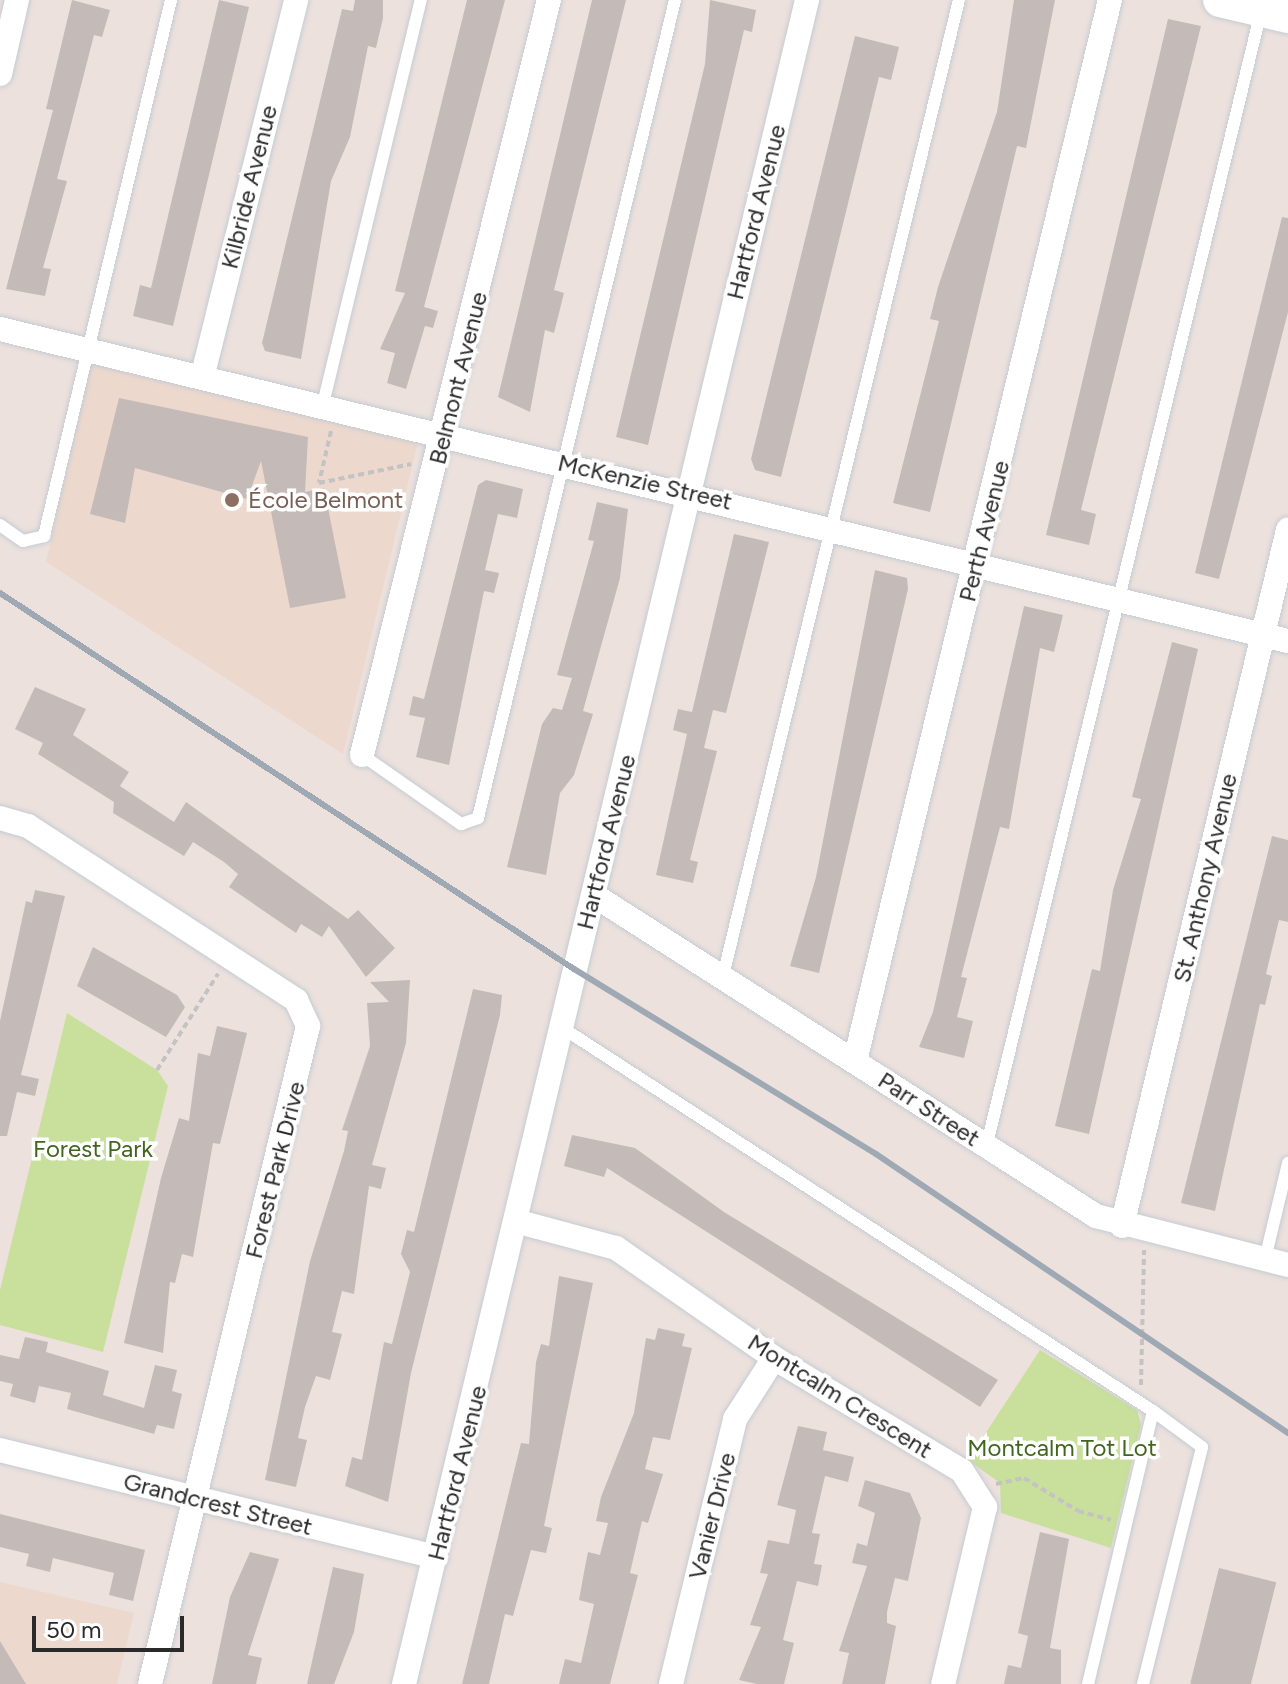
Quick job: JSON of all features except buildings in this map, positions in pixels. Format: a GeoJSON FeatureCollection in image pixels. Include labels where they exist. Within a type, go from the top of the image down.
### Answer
{"type":"FeatureCollection","features":[{"type":"Feature","properties":{"kind":"main road"},"geometry":{"type":"LineString","coordinates":[[1220,0],[1271,9]]}},
{"type":"Feature","properties":{"kind":"street"},"geometry":{"type":"LineString","coordinates":[[0,74],[17,0]]}},
{"type":"Feature","properties":{"kind":"street","name":"Kilbride Avenue"},"geometry":{"type":"LineString","coordinates":[[203,374],[296,0]]}},
{"type":"Feature","properties":{"kind":"street","name":"Belmont Avenue"},"geometry":{"type":"LineString","coordinates":[[362,755],[445,434],[549,0]]}},
{"type":"Feature","properties":{"kind":"street","name":"Hartford Avenue"},"geometry":{"type":"LineString","coordinates":[[404,1684],[519,1222],[561,1027],[595,896],[687,491],[807,0]]}},
{"type":"Feature","properties":{"kind":"street","name":"Perth Avenue"},"geometry":{"type":"LineString","coordinates":[[855,1061],[1110,0]]}},
{"type":"Feature","properties":{"kind":"street","name":"McKenzie Street"},"geometry":{"type":"LineString","coordinates":[[0,329],[203,374],[560,464],[832,525],[1288,641]]}},
{"type":"Feature","properties":{"kind":"street","name":"St. Anthony Avenue"},"geometry":{"type":"LineString","coordinates":[[1122,1226],[1288,530]]}},
{"type":"Feature","properties":{"kind":"street","name":"Forest Park Drive"},"geometry":{"type":"LineString","coordinates":[[0,818],[28,826],[226,959],[296,1000],[308,1026],[150,1684]]}},
{"type":"Feature","properties":{"kind":"street","name":"Parr Street"},"geometry":{"type":"LineString","coordinates":[[595,896],[986,1148],[1122,1226],[1276,1262]]}},
{"type":"Feature","properties":{"kind":"street","name":"Montcalm Crescent"},"geometry":{"type":"LineString","coordinates":[[519,1222],[616,1248],[774,1358],[962,1471],[979,1491]]}},
{"type":"Feature","properties":{"kind":"street","name":"Vanier Drive"},"geometry":{"type":"LineString","coordinates":[[671,1684],[735,1419],[774,1358]]}},
{"type":"Feature","properties":{"kind":"street","name":"Grandcrest Street"},"geometry":{"type":"LineString","coordinates":[[0,1450],[436,1557]]}},
{"type":"Feature","properties":{"kind":"street"},"geometry":{"type":"LineString","coordinates":[[943,1684],[980,1531],[979,1491]]}},
{"type":"Feature","properties":{"kind":"lane"},"geometry":{"type":"LineString","coordinates":[[0,525],[23,541],[44,536],[171,0]]}},
{"type":"Feature","properties":{"kind":"lane"},"geometry":{"type":"LineString","coordinates":[[330,406],[421,0]]}},
{"type":"Feature","properties":{"kind":"lane"},"geometry":{"type":"LineString","coordinates":[[362,755],[461,824],[478,818],[560,464],[675,0]]}},
{"type":"Feature","properties":{"kind":"lane"},"geometry":{"type":"LineString","coordinates":[[723,976],[959,0]]}},
{"type":"Feature","properties":{"kind":"lane"},"geometry":{"type":"LineString","coordinates":[[986,1148],[1271,9]]}},
{"type":"Feature","properties":{"kind":"lane"},"geometry":{"type":"LineString","coordinates":[[561,1027],[1141,1403],[1202,1447],[1143,1684]]}},
{"type":"Feature","properties":{"kind":"lane"},"geometry":{"type":"LineString","coordinates":[[1276,1262],[1288,1163]]}},
{"type":"Feature","properties":{"kind":"lane"},"geometry":{"type":"LineString","coordinates":[[1088,1684],[1153,1411]]}},
{"type":"Feature","properties":{"kind":"path"},"geometry":{"type":"LineString","coordinates":[[330,406],[319,483],[417,463]]}},
{"type":"Feature","properties":{"kind":"path"},"geometry":{"type":"LineString","coordinates":[[157,1070],[226,959]]}},
{"type":"Feature","properties":{"kind":"path"},"geometry":{"type":"LineString","coordinates":[[1141,1403],[1148,1232]]}},
{"type":"Feature","properties":{"kind":"path"},"geometry":{"type":"LineString","coordinates":[[979,1491],[1024,1478],[1078,1511],[1127,1524]]}},
{"type":"Feature","properties":{"kind":"shaded area","name":"École Belmont"},"geometry":{"type":"Polygon","coordinates":[[[91,362],[419,438],[343,754],[46,562],[91,362]]]}},
{"type":"Feature","properties":{"kind":"shaded area"},"geometry":{"type":"Polygon","coordinates":[[[0,1582],[134,1613],[117,1684],[0,1684],[0,1582]]]}},
{"type":"Feature","properties":{"kind":"green space","name":"Forest Park"},"geometry":{"type":"Polygon","coordinates":[[[67,1013],[157,1070],[168,1086],[103,1352],[0,1325],[0,1290],[67,1013]]]}},
{"type":"Feature","properties":{"kind":"green space","name":"Montcalm Tot Lot"},"geometry":{"type":"Polygon","coordinates":[[[1040,1350],[1137,1410],[1141,1425],[1111,1548],[1001,1513],[1000,1483],[968,1460],[1040,1350]]]}},
{"type":"Feature","properties":{"kind":"railway"},"geometry":{"type":"LineString","coordinates":[[0,593],[574,969],[876,1154],[1288,1433]]}},
{"type":"Feature","properties":{"kind":"place","name":"École Belmont"},"geometry":{"type":"Point","coordinates":[232,500]}}]}
